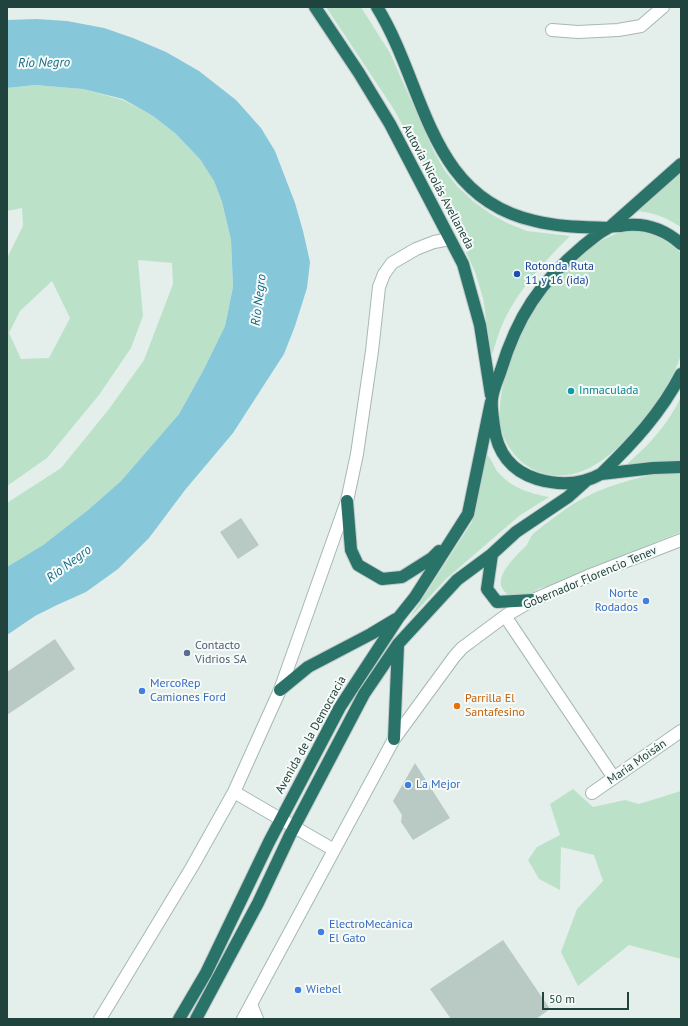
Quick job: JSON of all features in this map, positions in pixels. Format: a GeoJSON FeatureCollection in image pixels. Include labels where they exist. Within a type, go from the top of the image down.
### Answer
{"type":"FeatureCollection","features":[{"type":"Feature","properties":{"kind":"highway","name":"Autovía Nicolás Avellaneda"},"geometry":{"type":"LineString","coordinates":[[315,7],[359,73],[390,124],[463,264],[484,343],[498,445],[508,463],[530,477],[550,482],[563,484],[587,480]]}},
{"type":"Feature","properties":{"kind":"highway","name":"Autovía Nicolás Avellaneda"},"geometry":{"type":"LineString","coordinates":[[377,7],[393,35],[431,130],[442,151],[464,182],[486,201],[515,216],[556,225],[608,228],[626,225],[652,227],[663,231],[681,244]]}},
{"type":"Feature","properties":{"kind":"highway"},"geometry":{"type":"LineString","coordinates":[[608,228],[681,164]]}},
{"type":"Feature","properties":{"kind":"highway","name":"Avenida de la Democracia"},"geometry":{"type":"LineString","coordinates":[[179,1019],[206,973],[269,842],[340,707],[398,617],[415,597],[468,514],[492,400],[514,333],[528,308],[552,276],[571,256],[608,228]]}},
{"type":"Feature","properties":{"kind":"highway"},"geometry":{"type":"LineString","coordinates":[[601,474],[629,447],[666,402],[681,374]]}},
{"type":"Feature","properties":{"kind":"highway"},"geometry":{"type":"LineString","coordinates":[[196,1019],[258,903],[290,835],[364,694],[398,644],[456,580],[492,554],[516,532],[568,497],[587,480],[601,474],[665,467],[681,467]]}},
{"type":"Feature","properties":{"kind":"highway"},"geometry":{"type":"LineString","coordinates":[[347,501],[350,550],[358,565],[382,579],[402,577],[432,558],[455,534]]}},
{"type":"Feature","properties":{"kind":"highway"},"geometry":{"type":"LineString","coordinates":[[492,554],[487,589],[497,602],[533,600]]}},
{"type":"Feature","properties":{"kind":"highway"},"geometry":{"type":"LineString","coordinates":[[280,690],[308,667],[371,634],[398,617]]}},
{"type":"Feature","properties":{"kind":"highway"},"geometry":{"type":"LineString","coordinates":[[394,739],[398,644]]}},
{"type":"Feature","properties":{"kind":"street"},"geometry":{"type":"LineString","coordinates":[[552,30],[578,32],[618,30],[641,26],[663,7]]}},
{"type":"Feature","properties":{"kind":"street"},"geometry":{"type":"LineString","coordinates":[[100,1019],[192,867],[234,792],[280,690],[347,501],[357,454],[372,351],[379,287],[384,274],[392,263],[416,249],[434,242],[450,239]]}},
{"type":"Feature","properties":{"kind":"street","name":"Gobernador Florencio Tenev"},"geometry":{"type":"LineString","coordinates":[[394,739],[432,685],[462,648],[505,616],[533,600],[593,574],[681,540]]}},
{"type":"Feature","properties":{"kind":"street"},"geometry":{"type":"LineString","coordinates":[[505,616],[614,778]]}},
{"type":"Feature","properties":{"kind":"street","name":"María Moisán"},"geometry":{"type":"LineString","coordinates":[[592,793],[681,731]]}},
{"type":"Feature","properties":{"kind":"street"},"geometry":{"type":"LineString","coordinates":[[243,1019],[394,739]]}},
{"type":"Feature","properties":{"kind":"street"},"geometry":{"type":"LineString","coordinates":[[234,792],[334,850]]}},
{"type":"Feature","properties":{"kind":"street"},"geometry":{"type":"LineString","coordinates":[[251,1004],[257,1019]]}},
{"type":"Feature","properties":{"kind":"green space"},"geometry":{"type":"Polygon","coordinates":[[[326,7],[361,7],[390,53],[434,152],[445,171],[457,186],[473,201],[507,223],[527,231],[570,236],[549,257],[521,291],[506,316],[492,354],[483,298],[475,272],[459,236],[417,151],[393,108],[326,7]]]}},
{"type":"Feature","properties":{"kind":"green space"},"geometry":{"type":"Polygon","coordinates":[[[35,85],[83,89],[123,100],[153,116],[176,134],[200,158],[214,181],[222,202],[231,240],[233,287],[225,326],[204,369],[179,414],[121,481],[88,510],[43,545],[7,567],[7,503],[61,468],[109,409],[144,360],[173,284],[172,263],[138,260],[143,316],[131,348],[99,395],[47,458],[7,486],[7,258],[23,226],[22,208],[7,211],[7,88],[35,85]],[[52,281],[20,311],[9,333],[21,359],[49,358],[70,318],[52,281]]]}},
{"type":"Feature","properties":{"kind":"green space"},"geometry":{"type":"Polygon","coordinates":[[[681,170],[681,227],[658,215],[632,211],[681,170]]]}},
{"type":"Feature","properties":{"kind":"green space"},"geometry":{"type":"Polygon","coordinates":[[[624,231],[649,233],[667,242],[681,253],[682,346],[679,361],[665,388],[648,414],[621,445],[595,465],[580,472],[565,475],[549,475],[532,469],[518,459],[503,435],[500,421],[500,405],[507,370],[519,337],[527,322],[542,298],[562,274],[585,252],[611,236],[624,231]]]}},
{"type":"Feature","properties":{"kind":"green space"},"geometry":{"type":"Polygon","coordinates":[[[681,397],[681,460],[649,462],[628,466],[628,463],[651,441],[664,425],[681,397]]]}},
{"type":"Feature","properties":{"kind":"green space"},"geometry":{"type":"Polygon","coordinates":[[[485,453],[497,471],[508,482],[534,494],[549,497],[519,516],[446,579],[409,619],[472,522],[485,453]]]}},
{"type":"Feature","properties":{"kind":"green space"},"geometry":{"type":"Polygon","coordinates":[[[670,472],[681,473],[681,532],[591,571],[561,583],[540,588],[530,594],[513,596],[504,591],[501,585],[501,579],[507,567],[526,546],[531,536],[558,514],[584,498],[608,487],[670,472]]]}},
{"type":"Feature","properties":{"kind":"green space"},"geometry":{"type":"Polygon","coordinates":[[[573,789],[593,807],[625,800],[639,804],[681,791],[681,959],[629,945],[578,986],[561,952],[577,909],[603,881],[594,855],[561,847],[560,890],[539,879],[528,860],[537,847],[560,835],[550,804],[573,789]]]}},
{"type":"Feature","properties":{"kind":"water","name":"Río Negro"},"geometry":{"type":"Polygon","coordinates":[[[36,19],[67,21],[104,28],[133,38],[166,52],[199,71],[236,100],[261,128],[275,151],[295,203],[310,262],[307,288],[284,354],[233,433],[185,490],[149,538],[118,569],[86,592],[35,616],[7,635],[7,567],[43,545],[88,510],[121,481],[179,414],[204,369],[225,326],[233,287],[231,240],[222,202],[214,181],[200,159],[176,134],[153,116],[123,99],[83,89],[35,85],[7,88],[7,20],[36,19]]]}},
{"type":"Feature","properties":{"kind":"building"},"geometry":{"type":"Polygon","coordinates":[[[241,518],[259,545],[238,559],[220,532],[241,518]]]}},
{"type":"Feature","properties":{"kind":"building"},"geometry":{"type":"Polygon","coordinates":[[[55,639],[75,669],[7,715],[7,672],[55,639]]]}},
{"type":"Feature","properties":{"kind":"building"},"geometry":{"type":"Polygon","coordinates":[[[415,763],[450,818],[413,840],[401,822],[402,815],[393,801],[415,763]]]}},
{"type":"Feature","properties":{"kind":"building"},"geometry":{"type":"Polygon","coordinates":[[[503,940],[550,1009],[536,1019],[451,1019],[430,989],[503,940]]]}},
{"type":"Feature","properties":{"kind":"place","name":"Rotonda Ruta 11 y 16 (ida)"},"geometry":{"type":"Point","coordinates":[517,274]}},
{"type":"Feature","properties":{"kind":"place","name":"Inmaculada"},"geometry":{"type":"Point","coordinates":[571,391]}},
{"type":"Feature","properties":{"kind":"place","name":"Norte Rodados"},"geometry":{"type":"Point","coordinates":[646,601]}},
{"type":"Feature","properties":{"kind":"place","name":"Contacto Vidrios SA"},"geometry":{"type":"Point","coordinates":[187,653]}},
{"type":"Feature","properties":{"kind":"place","name":"MercoRep Camiones Ford"},"geometry":{"type":"Point","coordinates":[142,691]}},
{"type":"Feature","properties":{"kind":"place","name":"Parrilla El Santafesino"},"geometry":{"type":"Point","coordinates":[457,706]}},
{"type":"Feature","properties":{"kind":"place","name":"La Mejor"},"geometry":{"type":"Point","coordinates":[408,785]}},
{"type":"Feature","properties":{"kind":"place","name":"ElectroMecánica El Gato"},"geometry":{"type":"Point","coordinates":[321,932]}},
{"type":"Feature","properties":{"kind":"place","name":"Wiebel"},"geometry":{"type":"Point","coordinates":[298,990]}}]}
